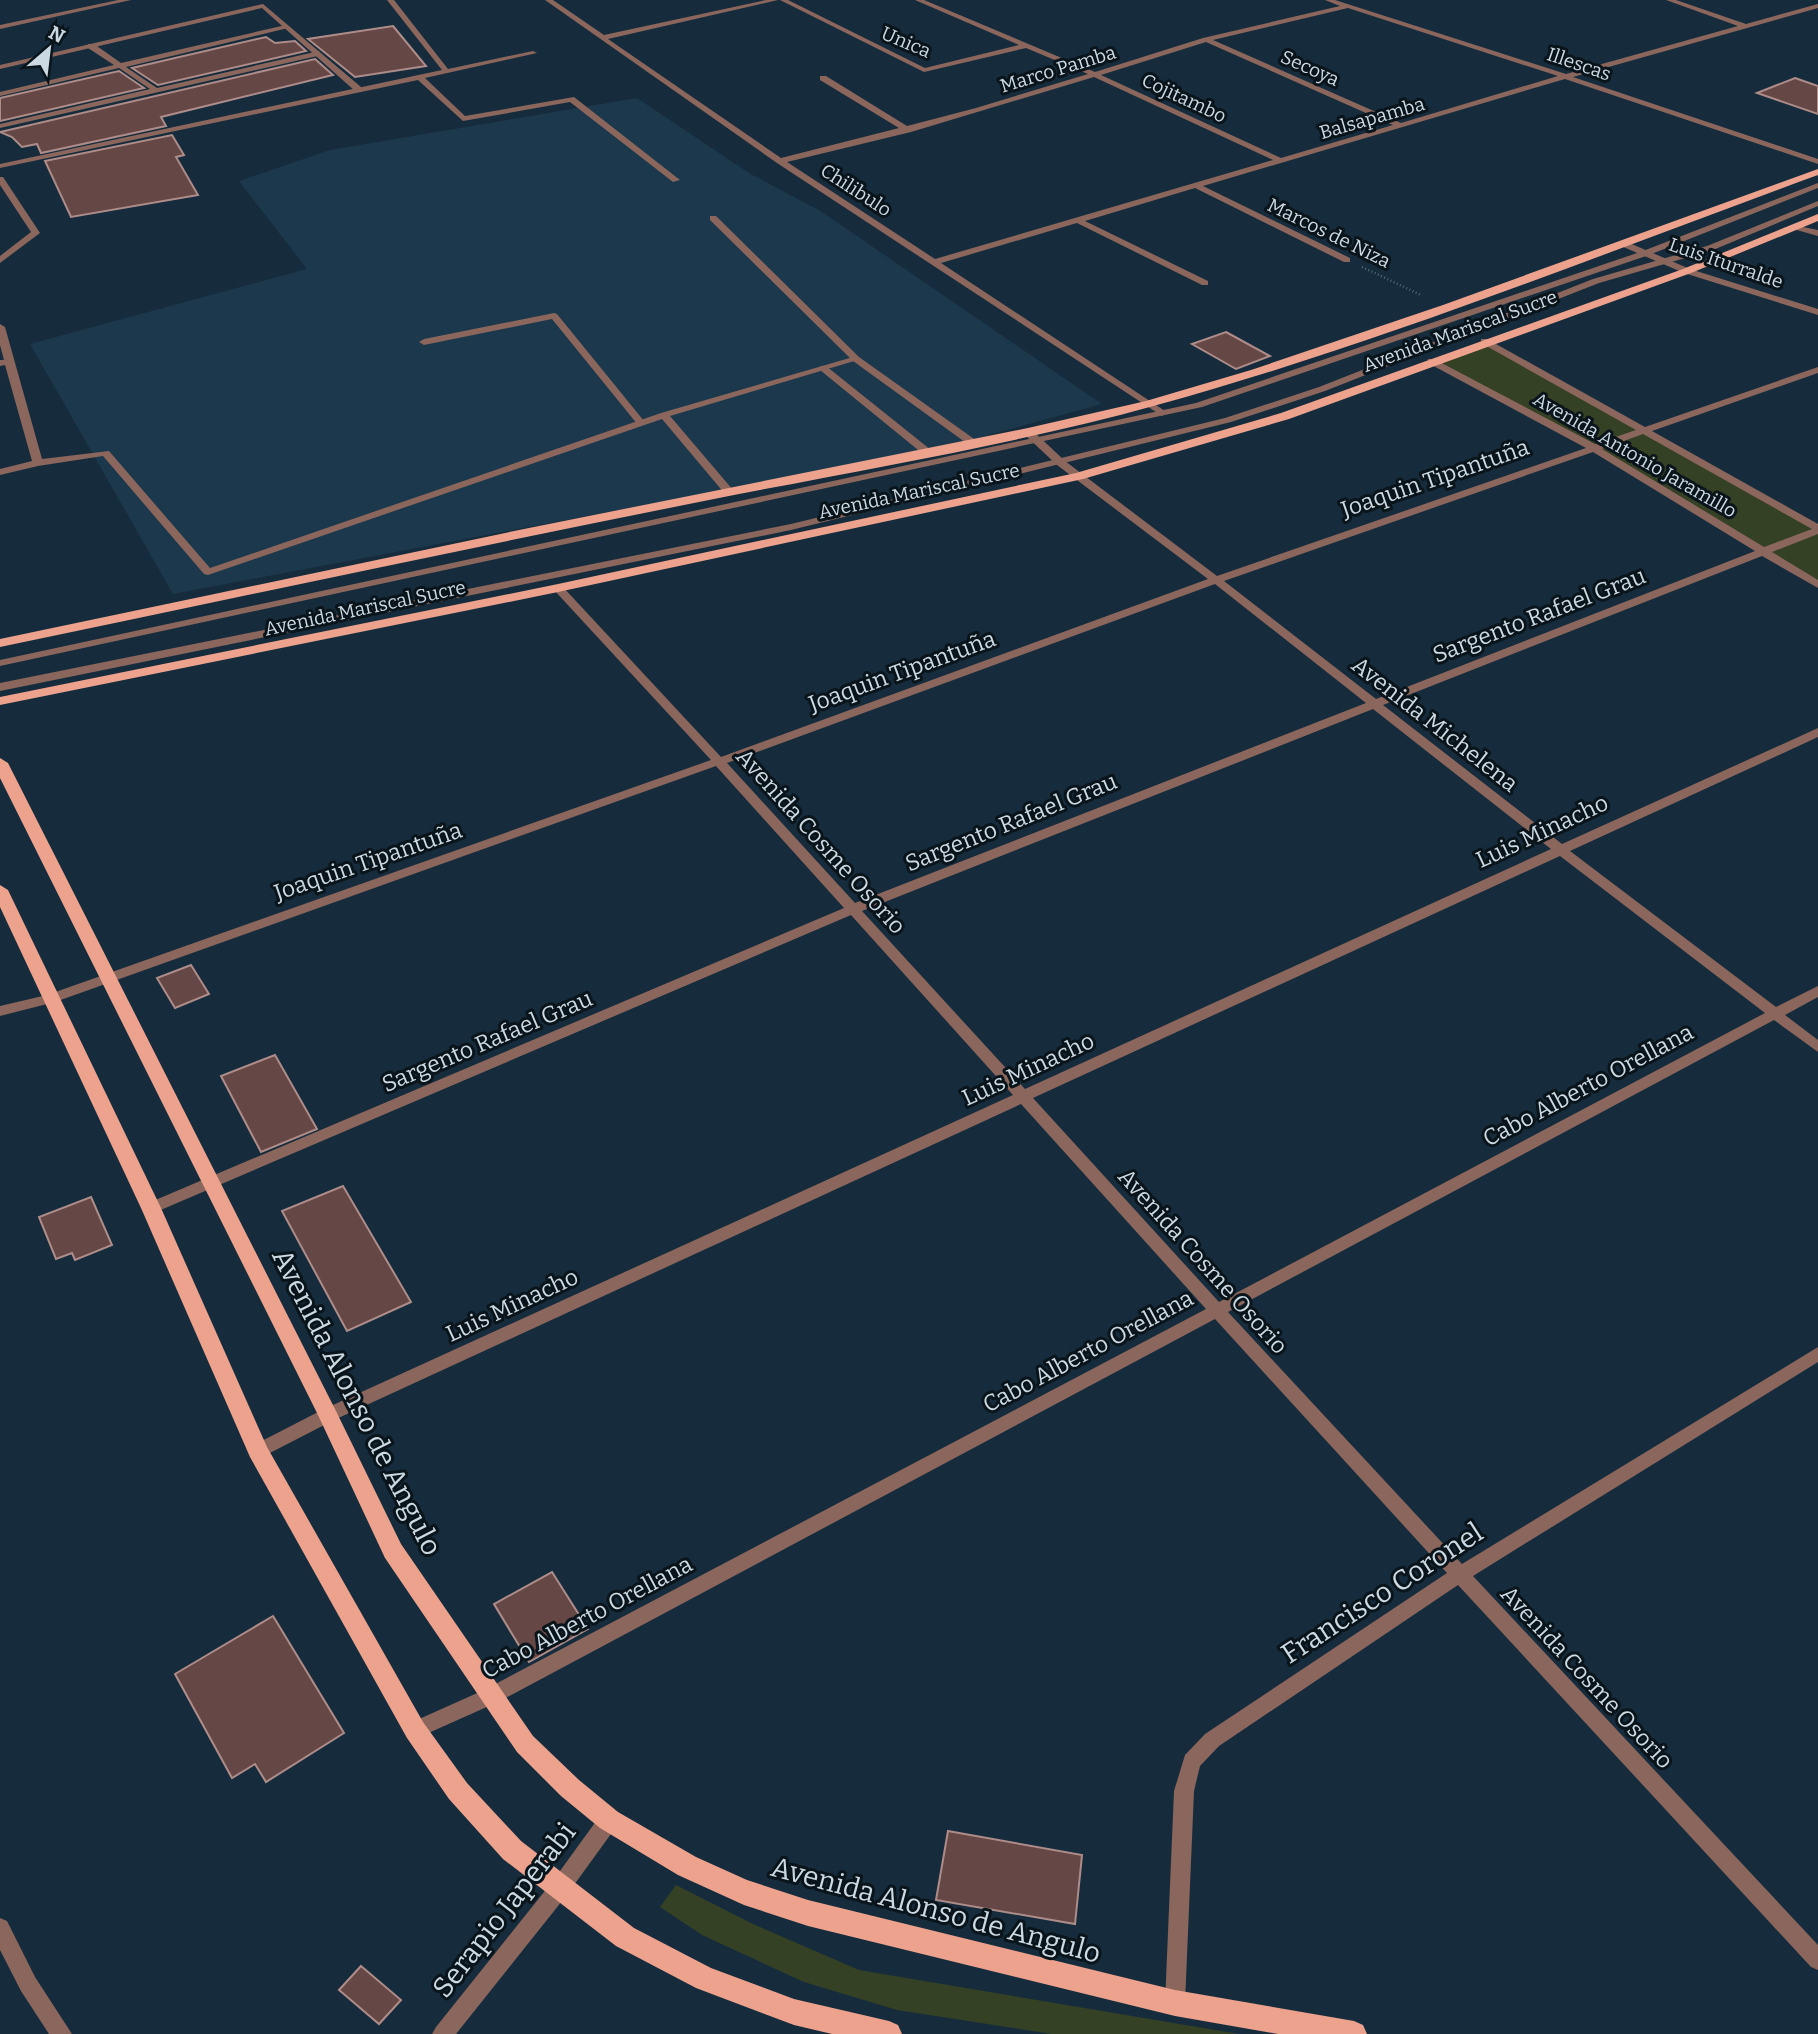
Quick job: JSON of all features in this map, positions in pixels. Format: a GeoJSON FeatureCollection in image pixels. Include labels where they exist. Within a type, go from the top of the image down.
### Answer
{"type":"FeatureCollection","features":[{"type":"Feature","properties":{"kind":"main road","name":"Avenida Mariscal Sucre"},"geometry":{"type":"LineString","coordinates":[[0,643],[973,443],[1033,437],[1255,373],[1624,244],[1818,172]]}},
{"type":"Feature","properties":{"kind":"main road","name":"Avenida Mariscal Sucre"},"geometry":{"type":"LineString","coordinates":[[0,701],[558,588],[1078,476],[1285,416],[1484,341],[1687,271],[1818,217]]}},
{"type":"Feature","properties":{"kind":"main road","name":"Avenida Alonso de Angulo"},"geometry":{"type":"LineString","coordinates":[[0,763],[328,1415],[393,1551],[525,1744],[570,1788],[609,1820],[687,1866],[744,1892],[808,1913],[1175,2003],[1354,2034]]}},
{"type":"Feature","properties":{"kind":"main road"},"geometry":{"type":"LineString","coordinates":[[0,890],[151,1208],[258,1451],[415,1730],[458,1791],[512,1850],[559,1889],[625,1937],[705,1979],[794,2012],[889,2034]]}},
{"type":"Feature","properties":{"kind":"street"},"geometry":{"type":"LineString","coordinates":[[0,27],[128,0]]}},
{"type":"Feature","properties":{"kind":"street","name":"Chilibulo"},"geometry":{"type":"LineString","coordinates":[[548,0],[780,161],[1162,414]]}},
{"type":"Feature","properties":{"kind":"street"},"geometry":{"type":"LineString","coordinates":[[601,38],[775,0]]}},
{"type":"Feature","properties":{"kind":"street","name":"Unica"},"geometry":{"type":"LineString","coordinates":[[783,0],[924,71],[1025,46]]}},
{"type":"Feature","properties":{"kind":"street","name":"Cojitambo"},"geometry":{"type":"LineString","coordinates":[[918,0],[1094,74],[1282,161]]}},
{"type":"Feature","properties":{"kind":"street","name":"Illescas"},"geometry":{"type":"LineString","coordinates":[[1328,0],[1567,76],[1818,162]]}},
{"type":"Feature","properties":{"kind":"street"},"geometry":{"type":"LineString","coordinates":[[1669,0],[1745,26]]}},
{"type":"Feature","properties":{"kind":"street"},"geometry":{"type":"LineString","coordinates":[[390,1],[447,72]]}},
{"type":"Feature","properties":{"kind":"street"},"geometry":{"type":"LineString","coordinates":[[0,67],[263,6],[358,89]]}},
{"type":"Feature","properties":{"kind":"street","name":"Balsapamba"},"geometry":{"type":"LineString","coordinates":[[936,262],[1567,76],[1818,6]]}},
{"type":"Feature","properties":{"kind":"street","name":"Marco Pamba"},"geometry":{"type":"LineString","coordinates":[[780,161],[908,130],[1206,40],[1345,7]]}},
{"type":"Feature","properties":{"kind":"street"},"geometry":{"type":"LineString","coordinates":[[0,93],[286,27]]}},
{"type":"Feature","properties":{"kind":"street","name":"Secoya"},"geometry":{"type":"LineString","coordinates":[[1206,40],[1402,126]]}},
{"type":"Feature","properties":{"kind":"street"},"geometry":{"type":"LineString","coordinates":[[91,46],[157,91]]}},
{"type":"Feature","properties":{"kind":"street"},"geometry":{"type":"LineString","coordinates":[[0,127],[319,53]]}},
{"type":"Feature","properties":{"kind":"street"},"geometry":{"type":"LineString","coordinates":[[0,166],[533,53]]}},
{"type":"Feature","properties":{"kind":"street"},"geometry":{"type":"LineString","coordinates":[[419,77],[463,120],[570,99],[676,180]]}},
{"type":"Feature","properties":{"kind":"street"},"geometry":{"type":"LineString","coordinates":[[823,78],[908,130]]}},
{"type":"Feature","properties":{"kind":"street"},"geometry":{"type":"LineString","coordinates":[[0,179],[36,233],[0,260]]}},
{"type":"Feature","properties":{"kind":"street"},"geometry":{"type":"LineString","coordinates":[[0,663],[1033,437],[1199,405],[1646,253],[1818,185]]}},
{"type":"Feature","properties":{"kind":"street","name":"Marcos de Niza"},"geometry":{"type":"LineString","coordinates":[[1197,186],[1347,260]]}},
{"type":"Feature","properties":{"kind":"street"},"geometry":{"type":"LineString","coordinates":[[0,687],[791,527],[1228,421],[1299,397],[1485,323],[1662,260],[1710,248],[1818,203]]}},
{"type":"Feature","properties":{"kind":"street"},"geometry":{"type":"LineString","coordinates":[[713,218],[856,359],[973,443]]}},
{"type":"Feature","properties":{"kind":"street"},"geometry":{"type":"LineString","coordinates":[[1079,221],[1205,283]]}},
{"type":"Feature","properties":{"kind":"street"},"geometry":{"type":"LineString","coordinates":[[1796,227],[1818,233]]}},
{"type":"Feature","properties":{"kind":"street","name":"Luis Iturralde"},"geometry":{"type":"LineString","coordinates":[[1624,244],[1687,271],[1818,312]]}},
{"type":"Feature","properties":{"kind":"street"},"geometry":{"type":"LineString","coordinates":[[424,342],[554,316],[641,423]]}},
{"type":"Feature","properties":{"kind":"street"},"geometry":{"type":"LineString","coordinates":[[0,327],[4,363],[38,463]]}},
{"type":"Feature","properties":{"kind":"street","name":"Avenida Antonio Jaramillo"},"geometry":{"type":"LineString","coordinates":[[1484,341],[1818,529]]}},
{"type":"Feature","properties":{"kind":"street"},"geometry":{"type":"LineString","coordinates":[[0,472],[105,453],[208,572],[664,415],[856,359]]}},
{"type":"Feature","properties":{"kind":"street","name":"Avenida Antonio Jaramillo"},"geometry":{"type":"LineString","coordinates":[[1431,361],[1592,447],[1818,585]]}},
{"type":"Feature","properties":{"kind":"street"},"geometry":{"type":"LineString","coordinates":[[823,368],[928,452]]}},
{"type":"Feature","properties":{"kind":"street","name":"Joaquin Tipantuña"},"geometry":{"type":"LineString","coordinates":[[0,1011],[50,999],[720,761],[1216,580],[1818,370]]}},
{"type":"Feature","properties":{"kind":"street"},"geometry":{"type":"LineString","coordinates":[[664,415],[729,492]]}},
{"type":"Feature","properties":{"kind":"street","name":"Avenida Michelena"},"geometry":{"type":"LineString","coordinates":[[1033,437],[1061,463],[1818,1047]]}},
{"type":"Feature","properties":{"kind":"street","name":"Sargento Rafael Grau"},"geometry":{"type":"LineString","coordinates":[[151,1208],[851,910],[1818,529]]}},
{"type":"Feature","properties":{"kind":"street","name":"Avenida Cosme Osorio"},"geometry":{"type":"LineString","coordinates":[[558,588],[720,761],[851,910],[1217,1311],[1818,1960]]}},
{"type":"Feature","properties":{"kind":"street","name":"Luis Minacho"},"geometry":{"type":"LineString","coordinates":[[258,1451],[328,1415],[1558,848],[1818,732]]}},
{"type":"Feature","properties":{"kind":"street","name":"Cabo Alberto Orellana"},"geometry":{"type":"LineString","coordinates":[[415,1730],[491,1696],[1818,991]]}},
{"type":"Feature","properties":{"kind":"street","name":"Francisco Coronel"},"geometry":{"type":"LineString","coordinates":[[1175,2003],[1184,1791],[1192,1761],[1212,1740],[1460,1574],[1818,1354]]}},
{"type":"Feature","properties":{"kind":"street","name":"Serapio Japerabi"},"geometry":{"type":"LineString","coordinates":[[443,2034],[559,1889],[609,1820]]}},
{"type":"Feature","properties":{"kind":"street"},"geometry":{"type":"LineString","coordinates":[[0,1928],[28,1984],[61,2034]]}},
{"type":"Feature","properties":{"kind":"path","name":"Marcos de Niza"},"geometry":{"type":"LineString","coordinates":[[1347,260],[1447,307]]}},
{"type":"Feature","properties":{"kind":"shaded area"},"geometry":{"type":"Polygon","coordinates":[[[637,98],[749,173],[822,212],[1102,404],[927,452],[173,594],[30,344],[307,269],[239,181],[330,150],[637,98]]]}},
{"type":"Feature","properties":{"kind":"green space"},"geometry":{"type":"Polygon","coordinates":[[[1484,341],[1818,528],[1818,585],[1592,447],[1431,361],[1484,341]]]}},
{"type":"Feature","properties":{"kind":"green space"},"geometry":{"type":"Polygon","coordinates":[[[676,1885],[753,1924],[859,1970],[1239,2034],[1052,2034],[897,2010],[804,1982],[702,1935],[660,1907],[676,1885]]]}},
{"type":"Feature","properties":{"kind":"building"},"geometry":{"type":"Polygon","coordinates":[[[393,26],[426,66],[355,77],[308,39],[393,26]]]}},
{"type":"Feature","properties":{"kind":"building"},"geometry":{"type":"Polygon","coordinates":[[[266,37],[275,43],[295,41],[306,51],[158,85],[132,68],[266,37]]]}},
{"type":"Feature","properties":{"kind":"building"},"geometry":{"type":"Polygon","coordinates":[[[315,59],[333,75],[161,117],[166,126],[41,153],[37,144],[22,147],[12,137],[0,132],[315,59]]]}},
{"type":"Feature","properties":{"kind":"building"},"geometry":{"type":"Polygon","coordinates":[[[119,71],[144,88],[0,121],[0,98],[119,71]]]}},
{"type":"Feature","properties":{"kind":"building"},"geometry":{"type":"Polygon","coordinates":[[[1795,78],[1818,86],[1818,114],[1757,93],[1795,78]]]}},
{"type":"Feature","properties":{"kind":"building"},"geometry":{"type":"Polygon","coordinates":[[[172,135],[184,155],[176,157],[198,195],[71,217],[45,161],[172,135]]]}},
{"type":"Feature","properties":{"kind":"building"},"geometry":{"type":"Polygon","coordinates":[[[1226,332],[1270,356],[1236,369],[1192,344],[1226,332]]]}},
{"type":"Feature","properties":{"kind":"building"},"geometry":{"type":"Polygon","coordinates":[[[191,965],[209,994],[175,1008],[157,978],[191,965]]]}},
{"type":"Feature","properties":{"kind":"building"},"geometry":{"type":"Polygon","coordinates":[[[275,1055],[317,1129],[261,1152],[221,1076],[275,1055]]]}},
{"type":"Feature","properties":{"kind":"building"},"geometry":{"type":"Polygon","coordinates":[[[343,1186],[411,1302],[347,1331],[282,1211],[343,1186]]]}},
{"type":"Feature","properties":{"kind":"building"},"geometry":{"type":"Polygon","coordinates":[[[91,1197],[112,1245],[75,1260],[72,1253],[56,1259],[39,1217],[91,1197]]]}},
{"type":"Feature","properties":{"kind":"building"},"geometry":{"type":"Polygon","coordinates":[[[552,1572],[588,1629],[529,1662],[494,1604],[552,1572]]]}},
{"type":"Feature","properties":{"kind":"building"},"geometry":{"type":"Polygon","coordinates":[[[273,1616],[344,1733],[266,1782],[255,1764],[232,1778],[175,1674],[273,1616]]]}},
{"type":"Feature","properties":{"kind":"building"},"geometry":{"type":"Polygon","coordinates":[[[948,1831],[1082,1855],[1075,1924],[936,1900],[948,1831]]]}},
{"type":"Feature","properties":{"kind":"building"},"geometry":{"type":"Polygon","coordinates":[[[361,1966],[401,2000],[379,2024],[339,1990],[361,1966]]]}}]}
